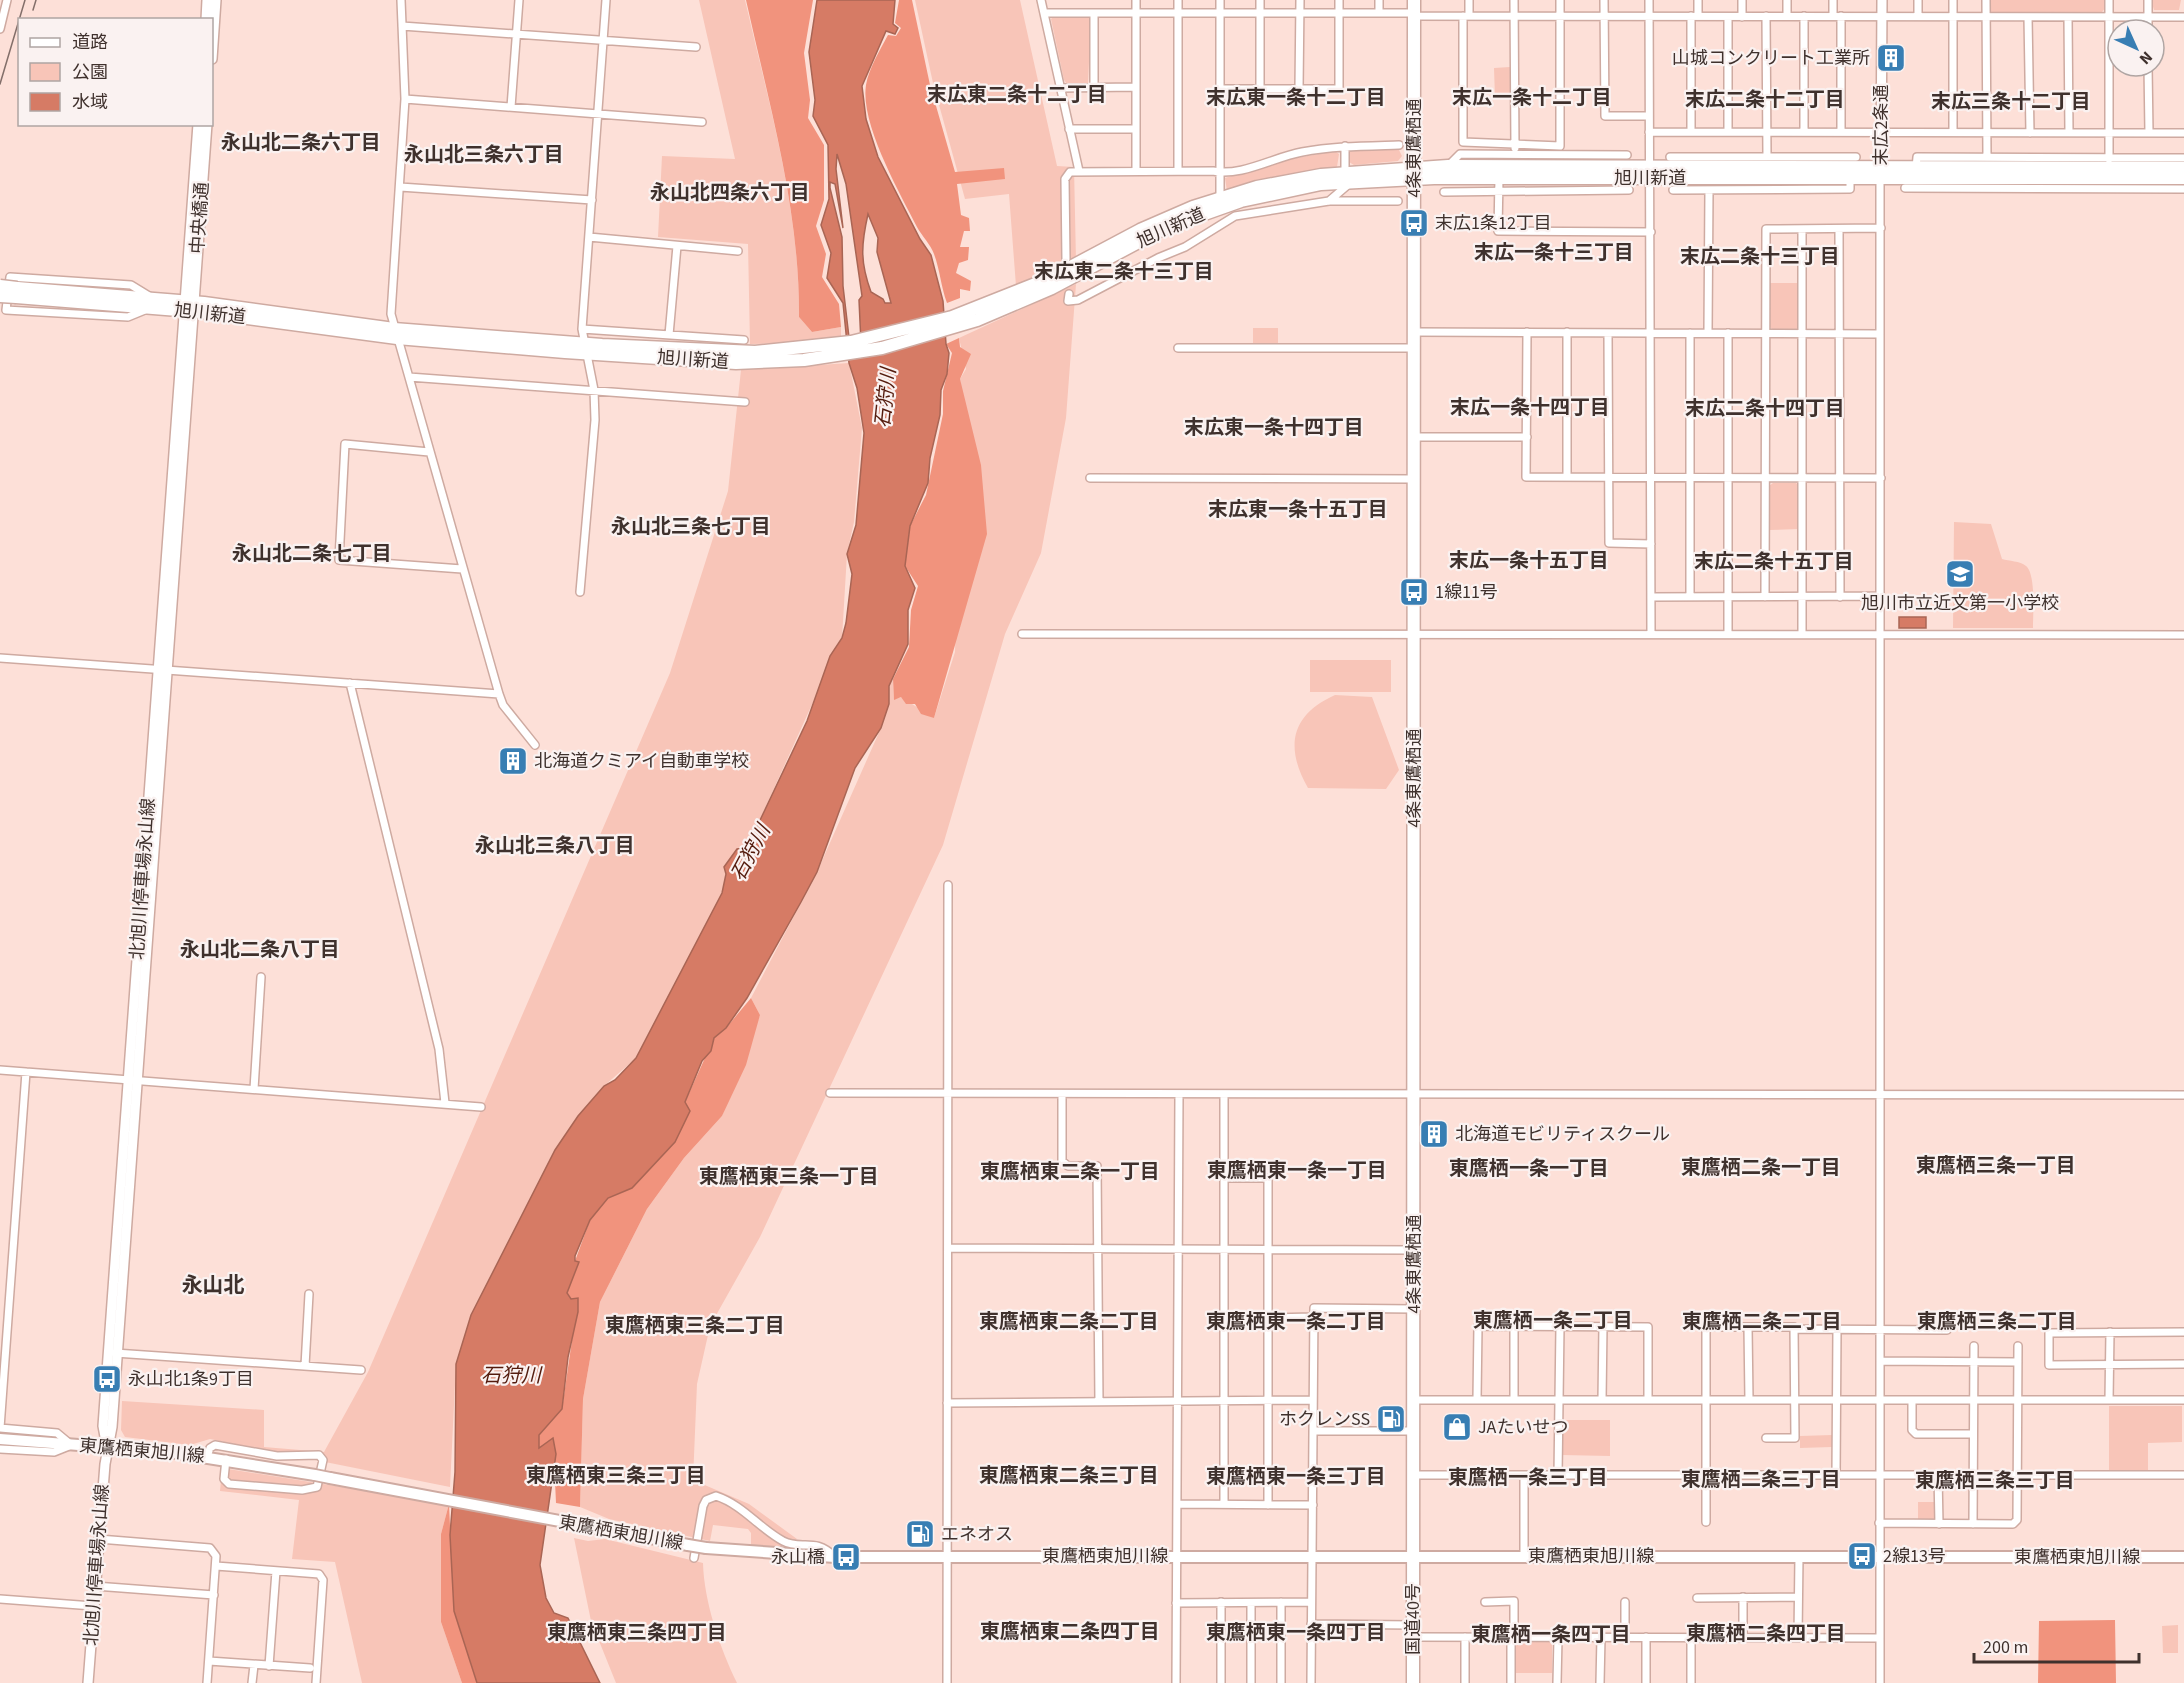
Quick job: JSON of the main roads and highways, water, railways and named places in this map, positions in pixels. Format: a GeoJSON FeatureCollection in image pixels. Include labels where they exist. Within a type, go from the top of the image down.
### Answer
{"type":"FeatureCollection","features":[{"type":"Feature","properties":{"kind":"highway","name":"4条東鷹栖通"},"geometry":{"type":"LineString","coordinates":[[1413,1556],[1414,10]]}},
{"type":"Feature","properties":{"kind":"highway","name":"旭川新道"},"geometry":{"type":"LineString","coordinates":[[0,286],[16,292],[190,306],[396,333],[585,349],[761,357],[851,342],[906,329],[1043,287],[1148,226],[1292,179],[1414,173],[1613,184],[1686,162],[1830,162],[1936,183],[2144,183],[2184,178]]}},
{"type":"Feature","properties":{"kind":"highway","name":"旭川新道"},"geometry":{"type":"LineString","coordinates":[[1414,173],[1448,166],[1650,172],[1706,186],[1850,178],[1916,168],[2043,164],[2184,168]]}},
{"type":"Feature","properties":{"kind":"highway","name":"旭川新道"},"geometry":{"type":"LineString","coordinates":[[0,296],[16,292]]}},
{"type":"Feature","properties":{"kind":"highway","name":"国道40号"},"geometry":{"type":"LineString","coordinates":[[1413,1556],[1413,1683]]}},
{"type":"Feature","properties":{"kind":"main road"},"geometry":{"type":"LineString","coordinates":[[206,18],[207,0]]}},
{"type":"Feature","properties":{"kind":"main road"},"geometry":{"type":"LineString","coordinates":[[213,44],[216,0]]}},
{"type":"Feature","properties":{"kind":"main road","name":"末広2条通"},"geometry":{"type":"LineString","coordinates":[[1881,173],[1882,0]]}},
{"type":"Feature","properties":{"kind":"main road","name":"中央橋通"},"geometry":{"type":"LineString","coordinates":[[190,306],[198,126]]}},
{"type":"Feature","properties":{"kind":"main road","name":"中央橋通"},"geometry":{"type":"LineString","coordinates":[[190,306],[207,126]]}},
{"type":"Feature","properties":{"kind":"main road","name":"北旭川停車場永山線"},"geometry":{"type":"LineString","coordinates":[[88,1683],[107,1447],[112,1427],[113,1353],[190,306]]}},
{"type":"Feature","properties":{"kind":"main road","name":"東鷹栖東旭川線"},"geometry":{"type":"LineString","coordinates":[[0,1439],[226,1459],[672,1543],[706,1548],[836,1557],[2184,1557]]}},
{"type":"Feature","properties":{"kind":"water","name":"石狩川"},"geometry":{"type":"Polygon","coordinates":[[[817,0],[895,0],[893,24],[898,28],[895,34],[886,31],[862,86],[866,119],[878,157],[920,239],[931,255],[943,301],[946,344],[949,353],[947,374],[941,390],[940,415],[930,458],[928,483],[910,526],[905,566],[915,588],[908,610],[908,644],[889,686],[889,704],[881,728],[855,768],[817,872],[747,998],[726,1028],[714,1038],[711,1051],[702,1061],[685,1102],[690,1111],[675,1142],[632,1188],[608,1198],[590,1220],[575,1256],[575,1261],[579,1262],[567,1293],[571,1299],[578,1298],[578,1312],[568,1357],[562,1409],[539,1435],[539,1448],[553,1438],[556,1454],[540,1565],[546,1598],[554,1613],[568,1618],[600,1683],[477,1683],[454,1611],[450,1535],[455,1472],[456,1364],[471,1315],[555,1150],[578,1116],[604,1086],[615,1080],[636,1058],[722,893],[726,874],[724,867],[737,849],[744,848],[745,843],[753,835],[807,721],[830,656],[842,638],[846,623],[852,574],[847,554],[856,525],[864,433],[857,388],[849,363],[843,303],[827,278],[831,253],[821,225],[829,199],[828,145],[813,116],[815,100],[809,52],[817,0]],[[837,154],[836,169],[843,228],[835,184],[830,182],[830,188],[842,237],[843,286],[850,346],[861,343],[859,300],[862,296],[846,184],[837,154]],[[868,214],[863,253],[867,281],[871,292],[883,299],[885,303],[891,303],[877,252],[878,238],[868,214]]]}},
{"type":"Feature","properties":{"kind":"water"},"geometry":{"type":"Polygon","coordinates":[[[1899,617],[1926,617],[1926,628],[1899,628],[1899,617]]]}},
{"type":"Feature","properties":{"kind":"railway"},"geometry":{"type":"LineString","coordinates":[[20,18],[25,0]]}},
{"type":"Feature","properties":{"kind":"railway"},"geometry":{"type":"LineString","coordinates":[[33,10],[36,0]]}},
{"type":"Feature","properties":{"kind":"railway"},"geometry":{"type":"LineString","coordinates":[[0,84],[18,24]]}},
{"type":"Feature","properties":{"kind":"place","name":"山城コンクリート工業所"},"geometry":{"type":"Point","coordinates":[1891,58]}},
{"type":"Feature","properties":{"kind":"place","name":"末広1条12丁目"},"geometry":{"type":"Point","coordinates":[1414,223]}},
{"type":"Feature","properties":{"kind":"place","name":"旭川市立近文第一小学校"},"geometry":{"type":"Point","coordinates":[1960,574]}},
{"type":"Feature","properties":{"kind":"place","name":"1線11号"},"geometry":{"type":"Point","coordinates":[1414,592]}},
{"type":"Feature","properties":{"kind":"place","name":"北海道クミアイ自動車学校"},"geometry":{"type":"Point","coordinates":[513,761]}},
{"type":"Feature","properties":{"kind":"place","name":"北海道モビリティスクール"},"geometry":{"type":"Point","coordinates":[1434,1134]}},
{"type":"Feature","properties":{"kind":"place","name":"永山北1条9丁目"},"geometry":{"type":"Point","coordinates":[107,1379]}},
{"type":"Feature","properties":{"kind":"place","name":"ホクレンSS"},"geometry":{"type":"Point","coordinates":[1391,1419]}},
{"type":"Feature","properties":{"kind":"place","name":"JAたいせつ"},"geometry":{"type":"Point","coordinates":[1457,1427]}},
{"type":"Feature","properties":{"kind":"place","name":"エネオス"},"geometry":{"type":"Point","coordinates":[920,1534]}},
{"type":"Feature","properties":{"kind":"place","name":"2線13号"},"geometry":{"type":"Point","coordinates":[1862,1556]}},
{"type":"Feature","properties":{"kind":"place","name":"永山橋"},"geometry":{"type":"Point","coordinates":[846,1557]}},
{"type":"Feature","properties":{"kind":"district","name":"末広東二条十二丁目"},"geometry":{"type":"Point","coordinates":[1017,95]}},
{"type":"Feature","properties":{"kind":"district","name":"末広東一条十二丁目"},"geometry":{"type":"Point","coordinates":[1296,98]}},
{"type":"Feature","properties":{"kind":"district","name":"末広一条十二丁目"},"geometry":{"type":"Point","coordinates":[1532,98]}},
{"type":"Feature","properties":{"kind":"district","name":"末広二条十二丁目"},"geometry":{"type":"Point","coordinates":[1765,100]}},
{"type":"Feature","properties":{"kind":"district","name":"末広三条十二丁目"},"geometry":{"type":"Point","coordinates":[2011,102]}},
{"type":"Feature","properties":{"kind":"district","name":"永山北二条六丁目"},"geometry":{"type":"Point","coordinates":[301,143]}},
{"type":"Feature","properties":{"kind":"district","name":"永山北三条六丁目"},"geometry":{"type":"Point","coordinates":[484,155]}},
{"type":"Feature","properties":{"kind":"district","name":"永山北四条六丁目"},"geometry":{"type":"Point","coordinates":[730,193]}},
{"type":"Feature","properties":{"kind":"district","name":"末広一条十三丁目"},"geometry":{"type":"Point","coordinates":[1554,253]}},
{"type":"Feature","properties":{"kind":"district","name":"末広二条十三丁目"},"geometry":{"type":"Point","coordinates":[1760,257]}},
{"type":"Feature","properties":{"kind":"district","name":"末広東二条十三丁目"},"geometry":{"type":"Point","coordinates":[1124,272]}},
{"type":"Feature","properties":{"kind":"district","name":"末広一条十四丁目"},"geometry":{"type":"Point","coordinates":[1530,408]}},
{"type":"Feature","properties":{"kind":"district","name":"末広二条十四丁目"},"geometry":{"type":"Point","coordinates":[1765,409]}},
{"type":"Feature","properties":{"kind":"district","name":"末広東一条十四丁目"},"geometry":{"type":"Point","coordinates":[1274,428]}},
{"type":"Feature","properties":{"kind":"district","name":"末広東一条十五丁目"},"geometry":{"type":"Point","coordinates":[1298,510]}},
{"type":"Feature","properties":{"kind":"district","name":"永山北三条七丁目"},"geometry":{"type":"Point","coordinates":[691,527]}},
{"type":"Feature","properties":{"kind":"district","name":"永山北二条七丁目"},"geometry":{"type":"Point","coordinates":[312,554]}},
{"type":"Feature","properties":{"kind":"district","name":"末広一条十五丁目"},"geometry":{"type":"Point","coordinates":[1529,561]}},
{"type":"Feature","properties":{"kind":"district","name":"末広二条十五丁目"},"geometry":{"type":"Point","coordinates":[1774,562]}},
{"type":"Feature","properties":{"kind":"district","name":"永山北三条八丁目"},"geometry":{"type":"Point","coordinates":[555,846]}},
{"type":"Feature","properties":{"kind":"district","name":"永山北二条八丁目"},"geometry":{"type":"Point","coordinates":[260,950]}},
{"type":"Feature","properties":{"kind":"district","name":"東鷹栖三条一丁目"},"geometry":{"type":"Point","coordinates":[1996,1166]}},
{"type":"Feature","properties":{"kind":"district","name":"東鷹栖二条一丁目"},"geometry":{"type":"Point","coordinates":[1761,1168]}},
{"type":"Feature","properties":{"kind":"district","name":"東鷹栖一条一丁目"},"geometry":{"type":"Point","coordinates":[1529,1169]}},
{"type":"Feature","properties":{"kind":"district","name":"東鷹栖東一条一丁目"},"geometry":{"type":"Point","coordinates":[1297,1171]}},
{"type":"Feature","properties":{"kind":"district","name":"東鷹栖東二条一丁目"},"geometry":{"type":"Point","coordinates":[1070,1172]}},
{"type":"Feature","properties":{"kind":"district","name":"東鷹栖東三条一丁目"},"geometry":{"type":"Point","coordinates":[789,1177]}},
{"type":"Feature","properties":{"kind":"district","name":"永山北"},"geometry":{"type":"Point","coordinates":[213,1285]}},
{"type":"Feature","properties":{"kind":"district","name":"東鷹栖一条二丁目"},"geometry":{"type":"Point","coordinates":[1553,1321]}},
{"type":"Feature","properties":{"kind":"district","name":"東鷹栖東二条二丁目"},"geometry":{"type":"Point","coordinates":[1069,1322]}},
{"type":"Feature","properties":{"kind":"district","name":"東鷹栖東一条二丁目"},"geometry":{"type":"Point","coordinates":[1296,1322]}},
{"type":"Feature","properties":{"kind":"district","name":"東鷹栖二条二丁目"},"geometry":{"type":"Point","coordinates":[1762,1322]}},
{"type":"Feature","properties":{"kind":"district","name":"東鷹栖三条二丁目"},"geometry":{"type":"Point","coordinates":[1997,1322]}},
{"type":"Feature","properties":{"kind":"district","name":"東鷹栖東三条二丁目"},"geometry":{"type":"Point","coordinates":[695,1326]}},
{"type":"Feature","properties":{"kind":"district","name":"東鷹栖東三条三丁目"},"geometry":{"type":"Point","coordinates":[616,1476]}},
{"type":"Feature","properties":{"kind":"district","name":"東鷹栖東二条三丁目"},"geometry":{"type":"Point","coordinates":[1069,1476]}},
{"type":"Feature","properties":{"kind":"district","name":"東鷹栖東一条三丁目"},"geometry":{"type":"Point","coordinates":[1296,1477]}},
{"type":"Feature","properties":{"kind":"district","name":"東鷹栖一条三丁目"},"geometry":{"type":"Point","coordinates":[1528,1478]}},
{"type":"Feature","properties":{"kind":"district","name":"東鷹栖二条三丁目"},"geometry":{"type":"Point","coordinates":[1761,1480]}},
{"type":"Feature","properties":{"kind":"district","name":"東鷹栖三条三丁目"},"geometry":{"type":"Point","coordinates":[1995,1481]}},
{"type":"Feature","properties":{"kind":"district","name":"東鷹栖東二条四丁目"},"geometry":{"type":"Point","coordinates":[1070,1632]}},
{"type":"Feature","properties":{"kind":"district","name":"東鷹栖東三条四丁目"},"geometry":{"type":"Point","coordinates":[637,1633]}},
{"type":"Feature","properties":{"kind":"district","name":"東鷹栖東一条四丁目"},"geometry":{"type":"Point","coordinates":[1296,1633]}},
{"type":"Feature","properties":{"kind":"district","name":"東鷹栖二条四丁目"},"geometry":{"type":"Point","coordinates":[1766,1634]}},
{"type":"Feature","properties":{"kind":"district","name":"東鷹栖一条四丁目"},"geometry":{"type":"Point","coordinates":[1551,1635]}}]}
